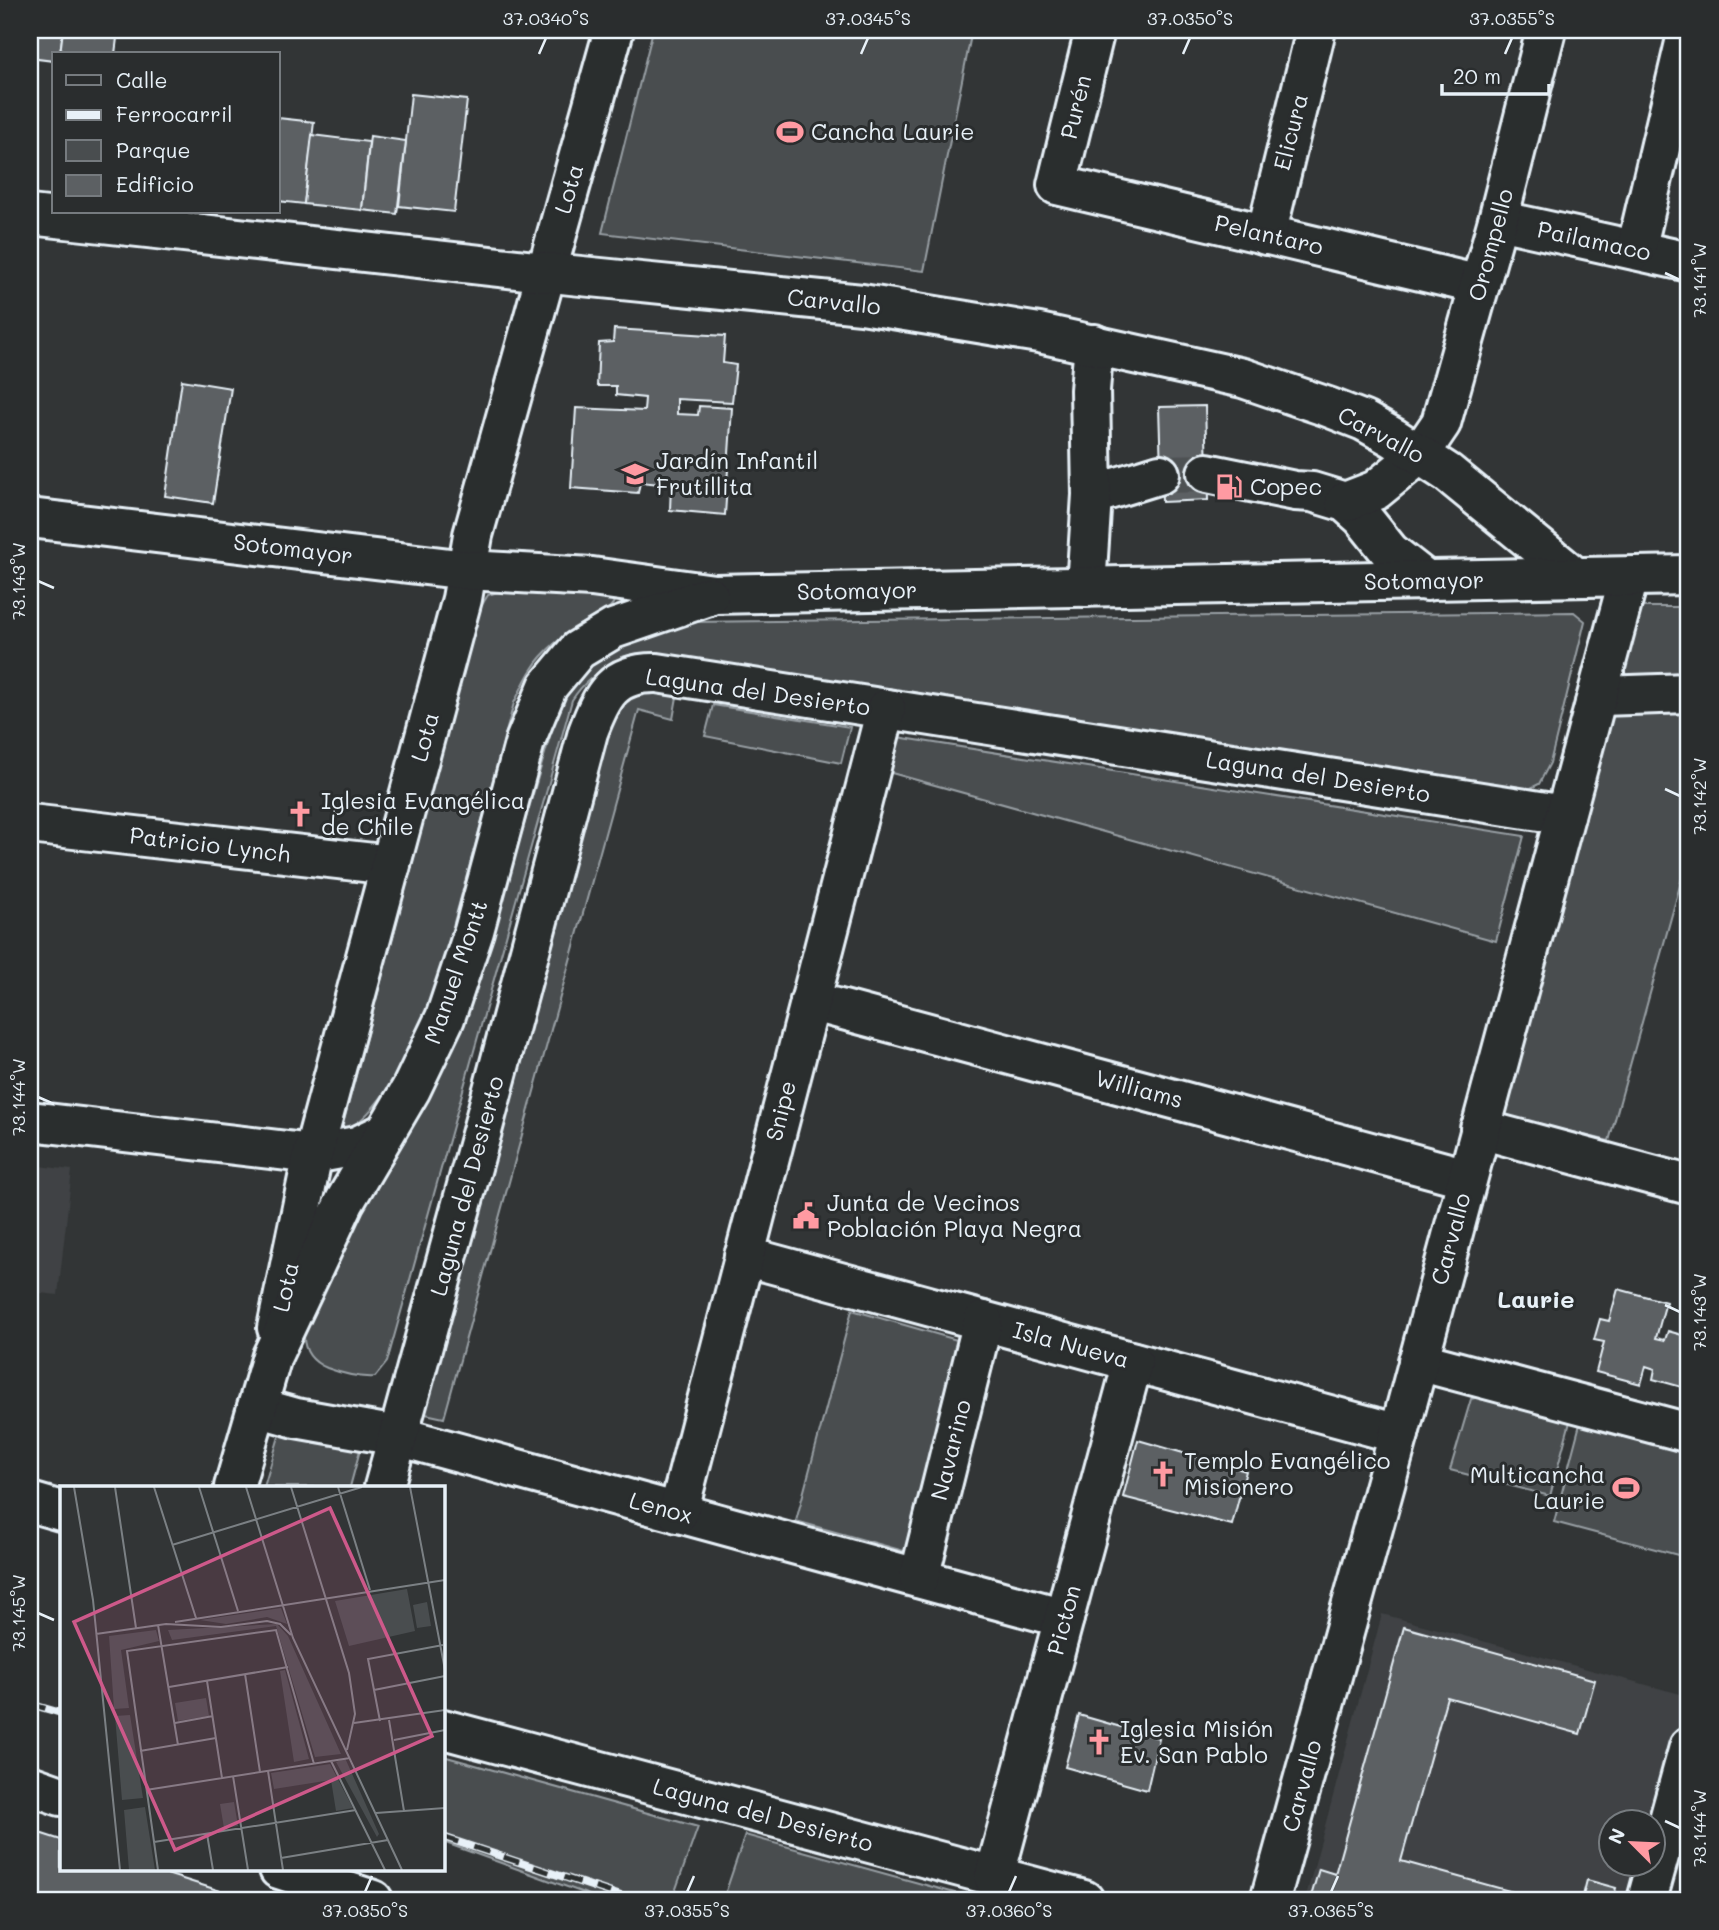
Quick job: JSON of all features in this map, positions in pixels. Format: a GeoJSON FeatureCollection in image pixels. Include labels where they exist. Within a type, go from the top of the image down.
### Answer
{"type":"FeatureCollection","features":[{"type":"Feature","properties":{"kind":"street","name":"Lota"},"geometry":{"type":"LineString","coordinates":[[234,1486],[272,1356],[313,1154],[462,599],[473,535],[614,30]]}},
{"type":"Feature","properties":{"kind":"street","name":"Purén"},"geometry":{"type":"LineString","coordinates":[[1057,185],[1095,30]]}},
{"type":"Feature","properties":{"kind":"street","name":"Elicura"},"geometry":{"type":"LineString","coordinates":[[1266,234],[1315,30]]}},
{"type":"Feature","properties":{"kind":"street","name":"Orompello"},"geometry":{"type":"LineString","coordinates":[[1345,502],[1376,490],[1420,454],[1441,423],[1498,220],[1546,30]]}},
{"type":"Feature","properties":{"kind":"street"},"geometry":{"type":"LineString","coordinates":[[1636,250],[1688,30]]}},
{"type":"Feature","properties":{"kind":"street","name":"Pelantaro"},"geometry":{"type":"LineString","coordinates":[[1057,185],[1480,285]]}},
{"type":"Feature","properties":{"kind":"street","name":"Carvallo"},"geometry":{"type":"LineString","coordinates":[[30,215],[862,304],[948,316],[1094,344],[1243,378],[1364,421],[1420,454],[1448,473],[1575,577]]}},
{"type":"Feature","properties":{"kind":"street","name":"Pailamaco"},"geometry":{"type":"LineString","coordinates":[[1498,220],[1689,262]]}},
{"type":"Feature","properties":{"kind":"street"},"geometry":{"type":"LineString","coordinates":[[1086,587],[1092,495],[1090,390],[1094,344]]}},
{"type":"Feature","properties":{"kind":"street"},"geometry":{"type":"LineString","coordinates":[[1207,473],[1294,491],[1312,492],[1345,502],[1362,517],[1390,552],[1427,580]]}},
{"type":"Feature","properties":{"kind":"street"},"geometry":{"type":"LineString","coordinates":[[1092,495],[1160,474]]}},
{"type":"Feature","properties":{"kind":"street","name":"Sotomayor"},"geometry":{"type":"LineString","coordinates":[[30,518],[467,570],[593,577],[714,594],[1689,575]]}},
{"type":"Feature","properties":{"kind":"street","name":"Carvallo"},"geometry":{"type":"LineString","coordinates":[[1270,1900],[1399,1434],[1629,577]]}},
{"type":"Feature","properties":{"kind":"street","name":"Manuel Montt"},"geometry":{"type":"LineString","coordinates":[[272,1356],[345,1201],[411,1089],[445,1018],[474,931],[524,741],[548,686],[578,650],[612,629],[714,594]]}},
{"type":"Feature","properties":{"kind":"street","name":"Laguna del Desierto"},"geometry":{"type":"LineString","coordinates":[[384,1486],[589,732],[604,695],[619,681],[646,673],[657,673],[1565,816]]}},
{"type":"Feature","properties":{"kind":"street"},"geometry":{"type":"LineString","coordinates":[[1595,703],[1601,696],[1689,693]]}},
{"type":"Feature","properties":{"kind":"street","name":"Snipe"},"geometry":{"type":"LineString","coordinates":[[678,1513],[886,709]]}},
{"type":"Feature","properties":{"kind":"street","name":"Patricio Lynch"},"geometry":{"type":"LineString","coordinates":[[30,824],[391,865]]}},
{"type":"Feature","properties":{"kind":"street","name":"Williams"},"geometry":{"type":"LineString","coordinates":[[810,1001],[1467,1178]]}},
{"type":"Feature","properties":{"kind":"street"},"geometry":{"type":"LineString","coordinates":[[30,1121],[313,1154],[357,1146],[384,1133]]}},
{"type":"Feature","properties":{"kind":"street"},"geometry":{"type":"LineString","coordinates":[[1480,1129],[1689,1185]]}},
{"type":"Feature","properties":{"kind":"street","name":"Isla Nueva"},"geometry":{"type":"LineString","coordinates":[[744,1256],[1399,1434]]}},
{"type":"Feature","properties":{"kind":"street","name":"Navarino"},"geometry":{"type":"LineString","coordinates":[[919,1578],[983,1321]]}},
{"type":"Feature","properties":{"kind":"street"},"geometry":{"type":"LineString","coordinates":[[1418,1361],[1689,1433]]}},
{"type":"Feature","properties":{"kind":"street","name":"Picton"},"geometry":{"type":"LineString","coordinates":[[994,1878],[1133,1362]]}},
{"type":"Feature","properties":{"kind":"street","name":"Lenox"},"geometry":{"type":"LineString","coordinates":[[257,1407],[296,1419],[397,1436],[1064,1618]]}},
{"type":"Feature","properties":{"kind":"street"},"geometry":{"type":"LineString","coordinates":[[30,1502],[60,1511]]}},
{"type":"Feature","properties":{"kind":"street","name":"Laguna del Desierto"},"geometry":{"type":"LineString","coordinates":[[444,1729],[1084,1900]]}},
{"type":"Feature","properties":{"kind":"street"},"geometry":{"type":"LineString","coordinates":[[1647,1900],[1689,1746]]}},
{"type":"Feature","properties":{"kind":"street"},"geometry":{"type":"LineString","coordinates":[[30,1785],[60,1796]]}},
{"type":"Feature","properties":{"kind":"street"},"geometry":{"type":"LineString","coordinates":[[282,1870],[373,1900]]}},
{"type":"Feature","properties":{"kind":"shaded area"},"geometry":{"type":"Polygon","coordinates":[[[30,1165],[72,1170],[58,1295],[30,1292],[30,1165]]]}},
{"type":"Feature","properties":{"kind":"shaded area"},"geometry":{"type":"Polygon","coordinates":[[[1382,1614],[1688,1696],[1657,1808],[1596,1808],[1596,1878],[1637,1878],[1631,1900],[1305,1900],[1382,1614]]]}},
{"type":"Feature","properties":{"kind":"green space","name":"Cancha Laurie"},"geometry":{"type":"Polygon","coordinates":[[[653,30],[972,30],[924,271],[602,233],[653,30]]]}},
{"type":"Feature","properties":{"kind":"green space"},"geometry":{"type":"Polygon","coordinates":[[[501,591],[612,595],[615,598],[610,607],[581,624],[548,650],[525,681],[514,703],[438,981],[413,1042],[391,1084],[363,1118],[347,1130],[342,1128],[480,608],[488,595],[501,591]]]}},
{"type":"Feature","properties":{"kind":"green space"},"geometry":{"type":"Polygon","coordinates":[[[1617,607],[1689,607],[1689,672],[1614,676],[1617,607]]]}},
{"type":"Feature","properties":{"kind":"green space"},"geometry":{"type":"Polygon","coordinates":[[[1574,612],[1585,621],[1550,763],[1539,784],[1527,790],[613,665],[600,672],[585,684],[572,700],[387,1362],[375,1377],[357,1376],[327,1368],[307,1352],[304,1330],[320,1282],[449,1048],[477,985],[563,692],[587,658],[691,622],[1574,612]]]}},
{"type":"Feature","properties":{"kind":"green space"},"geometry":{"type":"Polygon","coordinates":[[[641,690],[677,697],[673,719],[639,710],[444,1418],[421,1413],[614,706],[641,690]]]}},
{"type":"Feature","properties":{"kind":"green space"},"geometry":{"type":"Polygon","coordinates":[[[1689,699],[1689,853],[1609,1141],[1505,1116],[1612,717],[1622,704],[1689,699]]]}},
{"type":"Feature","properties":{"kind":"green space"},"geometry":{"type":"Polygon","coordinates":[[[713,705],[850,727],[841,763],[705,736],[713,705]]]}},
{"type":"Feature","properties":{"kind":"green space"},"geometry":{"type":"Polygon","coordinates":[[[897,737],[1524,836],[1496,941],[888,772],[897,737]]]}},
{"type":"Feature","properties":{"kind":"green space"},"geometry":{"type":"Polygon","coordinates":[[[852,1310],[971,1344],[918,1555],[796,1521],[852,1310]]]}},
{"type":"Feature","properties":{"kind":"green space"},"geometry":{"type":"Polygon","coordinates":[[[1482,1396],[1571,1418],[1550,1496],[1450,1470],[1471,1399],[1482,1396]]]}},
{"type":"Feature","properties":{"kind":"green space","name":"Multicancha Laurie"},"geometry":{"type":"Polygon","coordinates":[[[1580,1424],[1689,1453],[1689,1558],[1554,1522],[1580,1424]]]}},
{"type":"Feature","properties":{"kind":"green space"},"geometry":{"type":"Polygon","coordinates":[[[280,1433],[357,1444],[360,1450],[350,1486],[264,1486],[280,1433]]]}},
{"type":"Feature","properties":{"kind":"green space"},"geometry":{"type":"Polygon","coordinates":[[[444,1756],[698,1827],[672,1900],[603,1900],[444,1842],[444,1756]]]}},
{"type":"Feature","properties":{"kind":"green space"},"geometry":{"type":"Polygon","coordinates":[[[745,1835],[980,1900],[723,1900],[745,1835]]]}},
{"type":"Feature","properties":{"kind":"building"},"geometry":{"type":"Polygon","coordinates":[[[30,30],[63,30],[60,52],[52,52],[52,61],[30,58],[30,30]]]}},
{"type":"Feature","properties":{"kind":"building"},"geometry":{"type":"Polygon","coordinates":[[[63,30],[118,30],[115,52],[60,52],[63,30]]]}},
{"type":"Feature","properties":{"kind":"building"},"geometry":{"type":"Polygon","coordinates":[[[411,94],[467,100],[454,212],[399,206],[411,94]]]}},
{"type":"Feature","properties":{"kind":"building"},"geometry":{"type":"Polygon","coordinates":[[[280,118],[314,122],[304,204],[280,201],[280,118]]]}},
{"type":"Feature","properties":{"kind":"building"},"geometry":{"type":"Polygon","coordinates":[[[312,135],[369,142],[362,210],[304,204],[312,135]]]}},
{"type":"Feature","properties":{"kind":"building"},"geometry":{"type":"Polygon","coordinates":[[[370,136],[406,141],[397,214],[362,210],[370,136]]]}},
{"type":"Feature","properties":{"kind":"building"},"geometry":{"type":"Polygon","coordinates":[[[614,329],[725,336],[723,363],[736,365],[732,402],[677,399],[677,414],[698,415],[699,406],[732,408],[725,515],[670,510],[671,485],[640,482],[638,493],[571,488],[576,408],[644,411],[645,398],[616,395],[616,386],[597,386],[599,343],[613,342],[614,329]]]}},
{"type":"Feature","properties":{"kind":"building"},"geometry":{"type":"Polygon","coordinates":[[[182,380],[231,388],[213,503],[165,496],[182,380]]]}},
{"type":"Feature","properties":{"kind":"building"},"geometry":{"type":"Polygon","coordinates":[[[1205,406],[1208,500],[1162,502],[1159,407],[1205,406]]]}},
{"type":"Feature","properties":{"kind":"building"},"geometry":{"type":"Polygon","coordinates":[[[1618,1289],[1666,1302],[1656,1338],[1665,1340],[1668,1331],[1689,1337],[1689,1389],[1653,1379],[1655,1369],[1646,1366],[1641,1384],[1596,1372],[1604,1342],[1594,1340],[1600,1319],[1609,1321],[1618,1289]]]}},
{"type":"Feature","properties":{"kind":"building"},"geometry":{"type":"Polygon","coordinates":[[[1138,1440],[1246,1471],[1232,1525],[1123,1497],[1138,1440]]]}},
{"type":"Feature","properties":{"kind":"building"},"geometry":{"type":"Polygon","coordinates":[[[1404,1627],[1595,1680],[1580,1734],[1447,1697],[1401,1861],[1542,1900],[1310,1900],[1319,1869],[1335,1874],[1404,1627]]]}},
{"type":"Feature","properties":{"kind":"building"},"geometry":{"type":"Polygon","coordinates":[[[1079,1715],[1159,1738],[1147,1790],[1065,1767],[1079,1715]]]}},
{"type":"Feature","properties":{"kind":"building"},"geometry":{"type":"Polygon","coordinates":[[[30,1830],[60,1840],[60,1870],[154,1870],[249,1900],[30,1900],[30,1830]]]}},
{"type":"Feature","properties":{"kind":"building"},"geometry":{"type":"Polygon","coordinates":[[[1587,1880],[1616,1888],[1613,1900],[1582,1900],[1587,1880]]]}},
{"type":"Feature","properties":{"kind":"tunnel"},"geometry":{"type":"LineString","coordinates":[[1160,474],[1207,473]]}},
{"type":"Feature","properties":{"kind":"railway"},"geometry":{"type":"LineString","coordinates":[[30,1704],[60,1713]]}},
{"type":"Feature","properties":{"kind":"railway"},"geometry":{"type":"LineString","coordinates":[[444,1837],[633,1900]]}},
{"type":"Feature","properties":{"kind":"place","name":"Cancha Laurie"},"geometry":{"type":"Point","coordinates":[790,132]}},
{"type":"Feature","properties":{"kind":"place","name":"Jardín Infantil Frutillita"},"geometry":{"type":"Point","coordinates":[635,474]}},
{"type":"Feature","properties":{"kind":"place","name":"Copec"},"geometry":{"type":"Point","coordinates":[1229,487]}},
{"type":"Feature","properties":{"kind":"place","name":"Iglesia Evangélica de Chile"},"geometry":{"type":"Point","coordinates":[300,814]}},
{"type":"Feature","properties":{"kind":"place","name":"Junta de Vecinos Población Playa Negra"},"geometry":{"type":"Point","coordinates":[806,1216]}},
{"type":"Feature","properties":{"kind":"place","name":"Templo Evangélico Misionero"},"geometry":{"type":"Point","coordinates":[1163,1474]}},
{"type":"Feature","properties":{"kind":"place","name":"Multicancha Laurie"},"geometry":{"type":"Point","coordinates":[1626,1488]}},
{"type":"Feature","properties":{"kind":"place","name":"Iglesia Misión Ev. San Pablo"},"geometry":{"type":"Point","coordinates":[1099,1742]}},
{"type":"Feature","properties":{"kind":"district","name":"Laurie"},"geometry":{"type":"Point","coordinates":[1536,1300]}}]}
